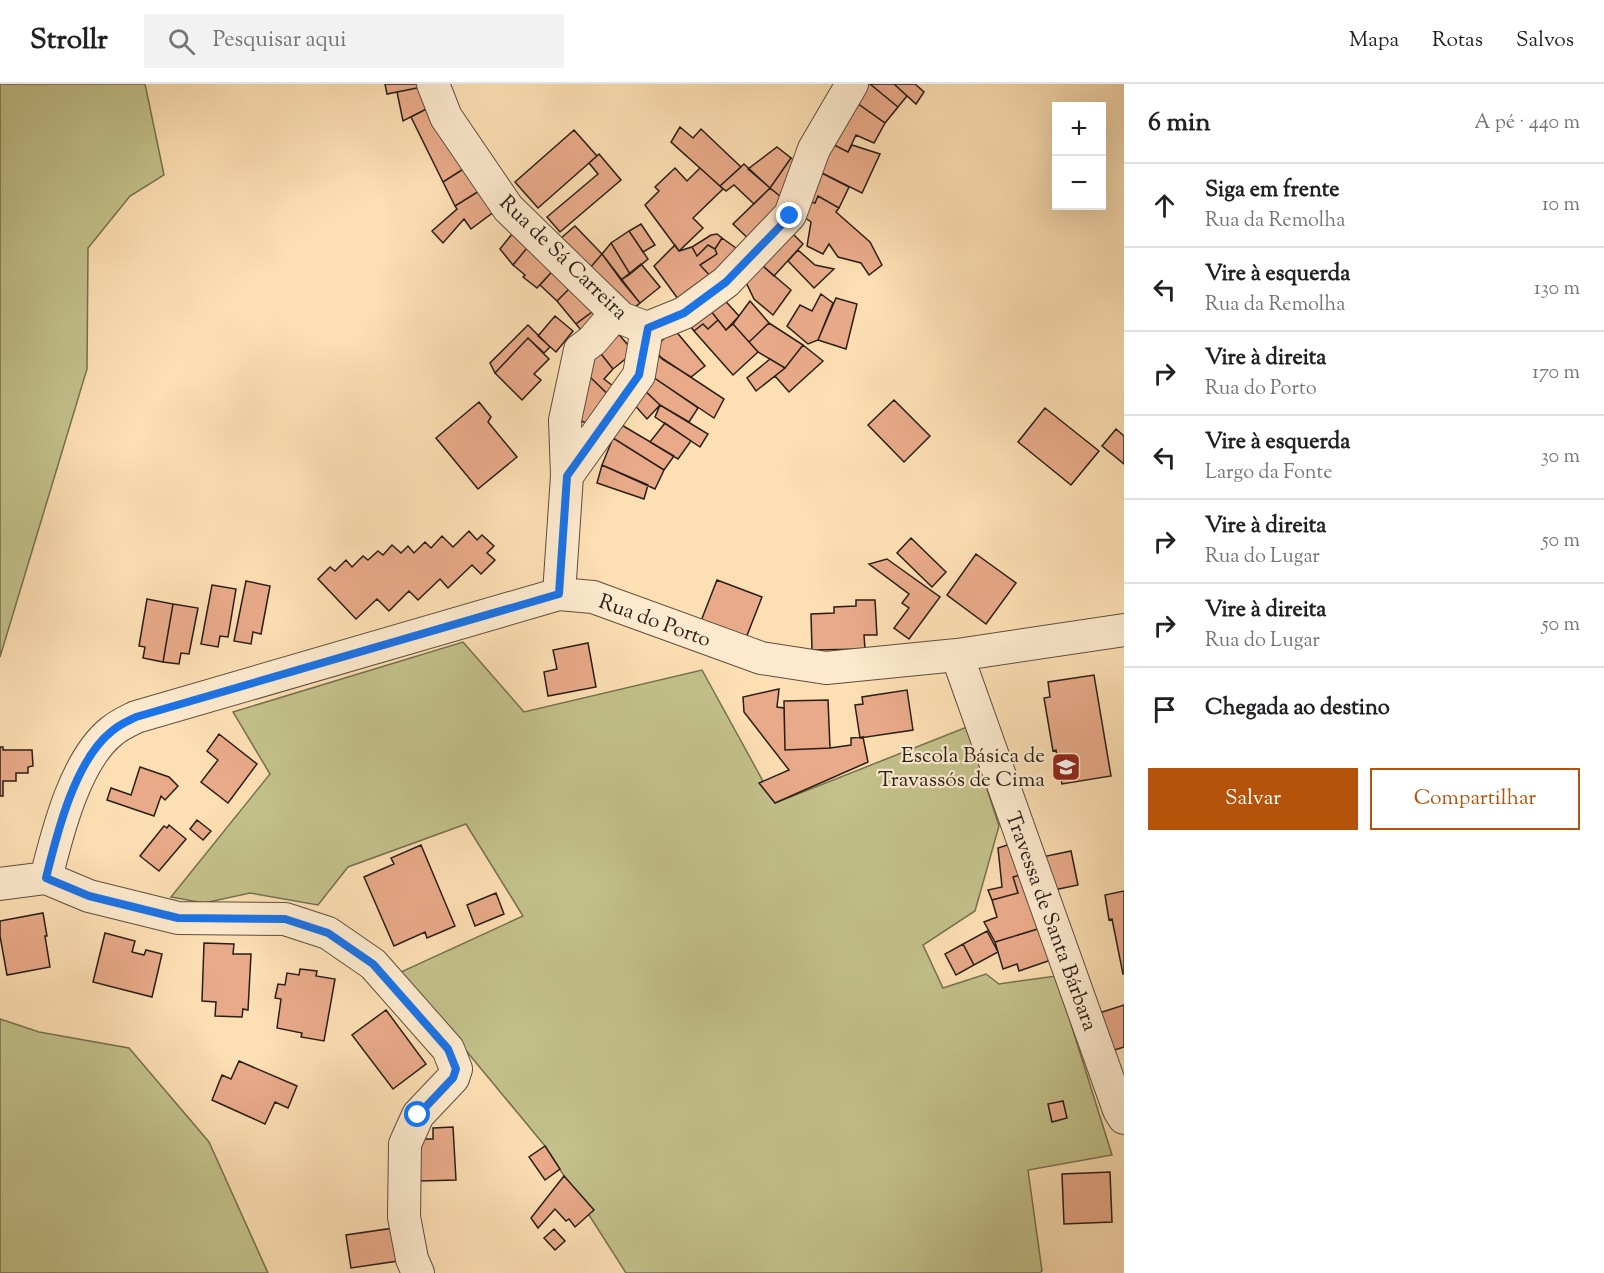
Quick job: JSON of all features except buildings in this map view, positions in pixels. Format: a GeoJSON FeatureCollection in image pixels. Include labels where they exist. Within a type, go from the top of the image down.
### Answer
{"type":"FeatureCollection","features":[{"type":"Feature","properties":{"kind":"street","name":"Rua de Sá Carreira"},"geometry":{"type":"LineString","coordinates":[[433,84],[446,117],[508,208],[621,318],[648,328]]}},
{"type":"Feature","properties":{"kind":"street"},"geometry":{"type":"LineString","coordinates":[[567,476],[639,375],[648,328],[684,313],[726,282],[790,216],[814,149],[852,84]]}},
{"type":"Feature","properties":{"kind":"street"},"geometry":{"type":"LineString","coordinates":[[559,594],[567,476],[565,420],[580,350],[592,341],[616,313]]}},
{"type":"Feature","properties":{"kind":"street","name":"Rua do Porto"},"geometry":{"type":"LineString","coordinates":[[46,878],[54,846],[79,776],[94,749],[112,730],[136,717],[559,594],[592,597],[760,658],[826,668],[957,655],[1124,630]]}},
{"type":"Feature","properties":{"kind":"street","name":"Travessa de Santa Bárbara"},"geometry":{"type":"LineString","coordinates":[[957,655],[1115,1099],[1124,1118]]}},
{"type":"Feature","properties":{"kind":"street"},"geometry":{"type":"LineString","coordinates":[[0,884],[46,878],[89,896],[178,918],[285,919],[328,933],[373,964],[448,1049],[456,1069],[453,1078],[418,1115],[405,1144],[404,1217],[412,1259],[418,1273]]}},
{"type":"Feature","properties":{"kind":"shaded area"},"geometry":{"type":"Polygon","coordinates":[[[0,84],[145,84],[164,175],[130,196],[88,248],[87,369],[0,657],[0,84]]]}},
{"type":"Feature","properties":{"kind":"shaded area"},"geometry":{"type":"Polygon","coordinates":[[[463,642],[524,712],[702,670],[775,803],[967,727],[999,826],[975,911],[923,945],[943,988],[986,974],[999,984],[1056,976],[1112,1155],[1028,1170],[1042,1271],[1039,1273],[626,1273],[545,1146],[401,972],[523,916],[466,824],[348,867],[318,905],[250,893],[204,903],[171,897],[270,774],[233,712],[463,642]]]}},
{"type":"Feature","properties":{"kind":"shaded area"},"geometry":{"type":"Polygon","coordinates":[[[0,1019],[39,1032],[129,1048],[209,1142],[268,1273],[0,1273],[0,1019]]]}},
{"type":"Feature","properties":{"kind":"place","name":"Escola Básica de Travassós de Cima"},"geometry":{"type":"Point","coordinates":[1066,767]}},
{"type":"Feature","properties":{"kind":"route"},"geometry":{"type":"LineString","coordinates":[[418,1115],[453,1078],[456,1069],[448,1049],[373,964],[328,933],[285,919],[178,918],[89,896],[46,878],[54,846],[79,776],[94,749],[112,730],[136,717],[559,594],[567,476],[639,375],[648,328],[684,313],[726,282],[790,216]]}}]}
